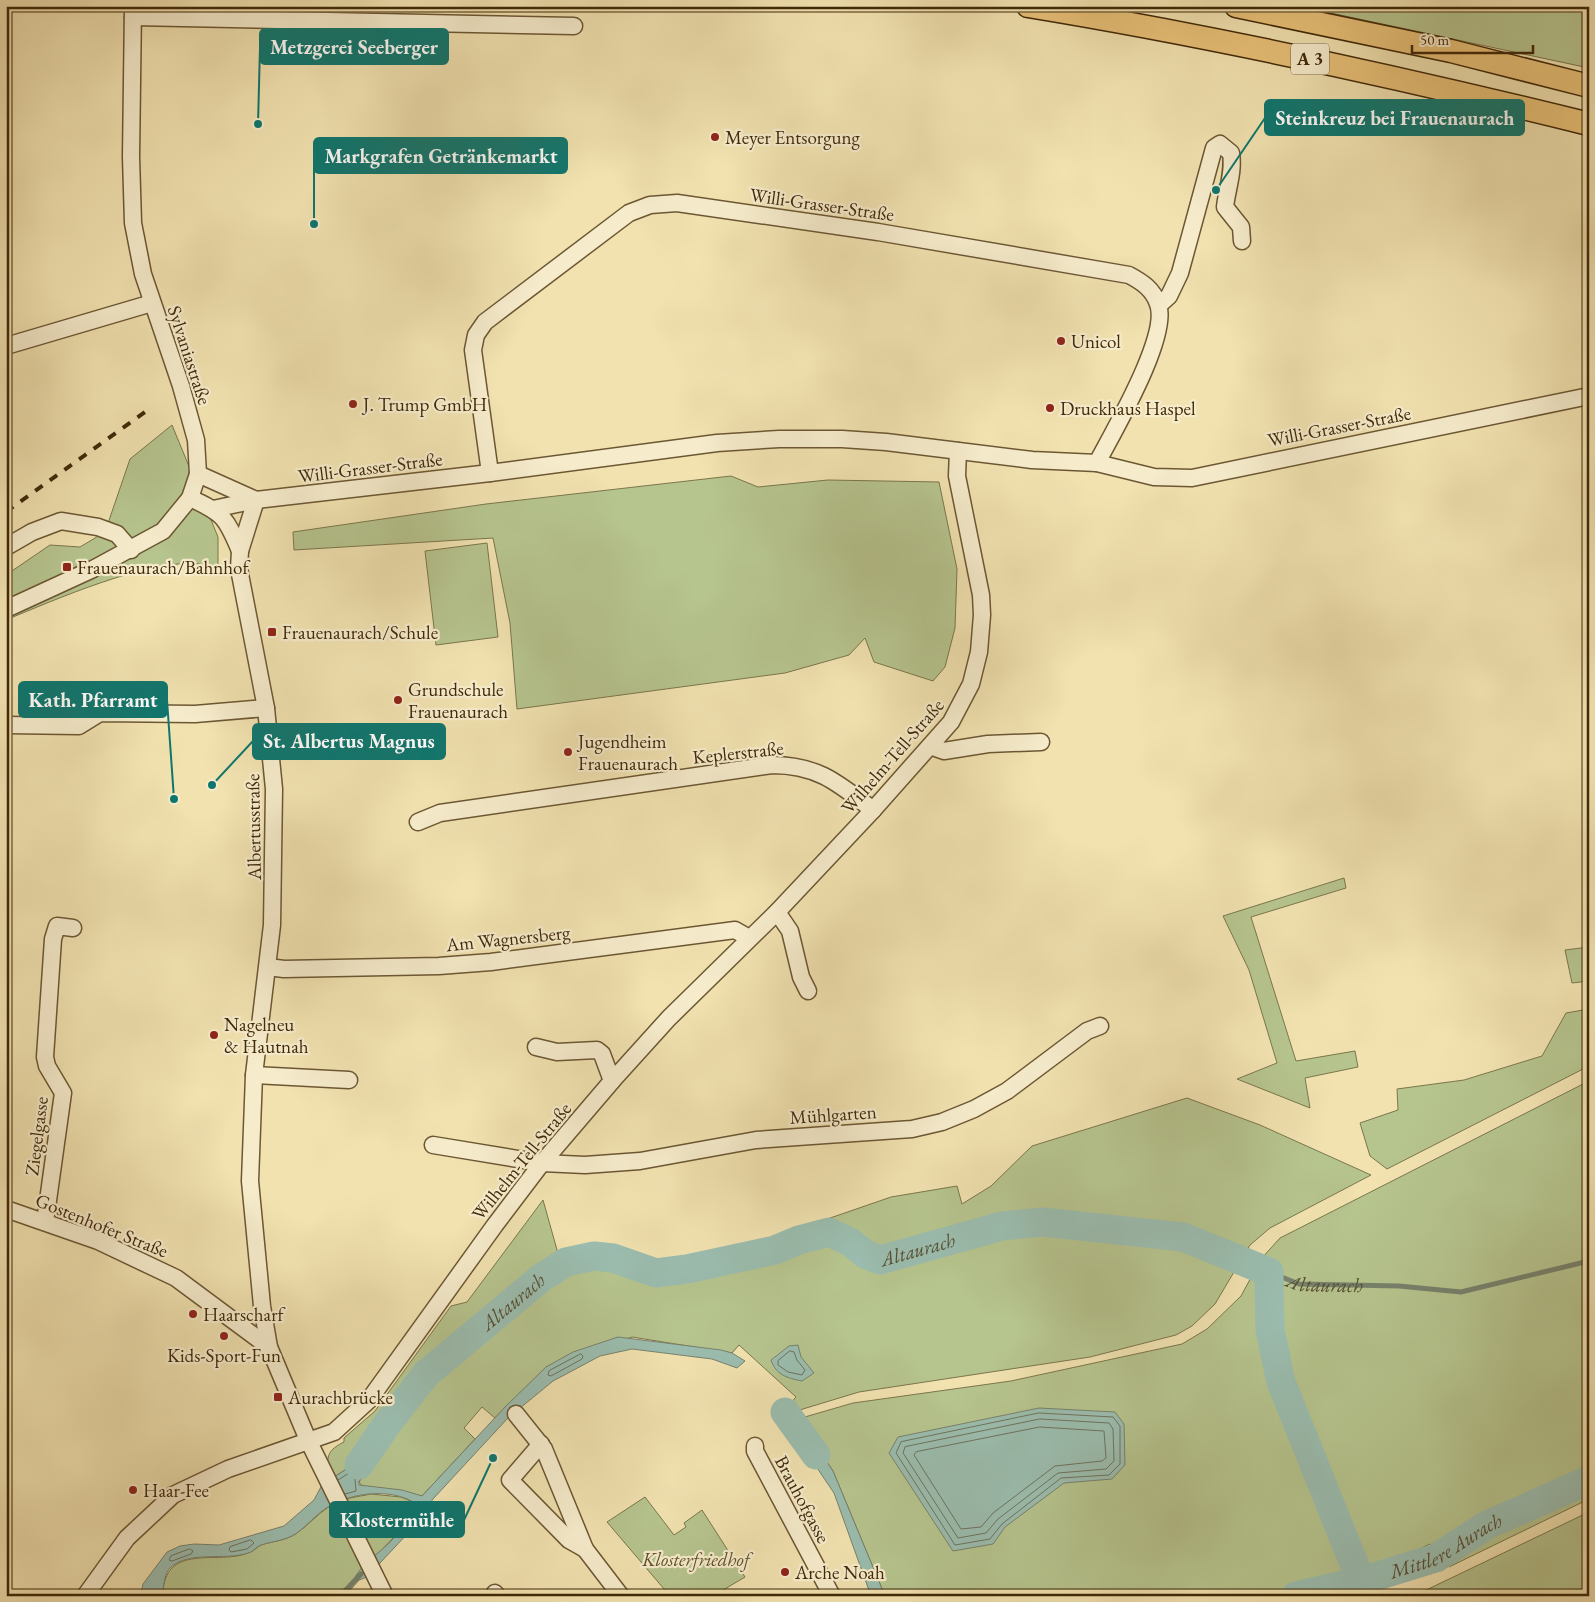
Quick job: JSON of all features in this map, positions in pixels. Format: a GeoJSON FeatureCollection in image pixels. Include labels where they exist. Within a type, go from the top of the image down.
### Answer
{"type":"FeatureCollection","features":[{"type":"Feature","properties":{"kind":"highway","name":"A 3"},"geometry":{"type":"LineString","coordinates":[[1028,6],[1169,31],[1317,61],[1454,90],[1589,124]]}},
{"type":"Feature","properties":{"kind":"highway","name":"A 3"},"geometry":{"type":"LineString","coordinates":[[1236,6],[1452,51],[1589,86]]}},
{"type":"Feature","properties":{"kind":"street"},"geometry":{"type":"LineString","coordinates":[[133,12],[574,26]]}},
{"type":"Feature","properties":{"kind":"street","name":"Sylvaniastraße"},"geometry":{"type":"LineString","coordinates":[[6,609],[131,550],[163,531],[190,498],[198,474],[196,440],[181,386],[143,274],[133,224],[131,157],[133,12]]}},
{"type":"Feature","properties":{"kind":"street"},"geometry":{"type":"LineString","coordinates":[[1097,463],[1150,354],[1160,318],[1159,305],[1169,296],[1180,273],[1214,148],[1220,144],[1231,154],[1233,169],[1227,188],[1225,208],[1241,227],[1242,241]]}},
{"type":"Feature","properties":{"kind":"street","name":"Willi-Grasser-Straße"},"geometry":{"type":"LineString","coordinates":[[490,473],[473,350],[476,335],[485,322],[629,213],[650,204],[677,203],[878,232],[1129,275],[1152,291],[1159,305]]}},
{"type":"Feature","properties":{"kind":"street"},"geometry":{"type":"LineString","coordinates":[[6,346],[152,303]]}},
{"type":"Feature","properties":{"kind":"street","name":"Willi-Grasser-Straße"},"geometry":{"type":"LineString","coordinates":[[213,509],[256,500],[490,473],[717,443],[779,439],[842,439],[1032,460],[1097,463],[1154,478],[1192,478],[1589,396]]}},
{"type":"Feature","properties":{"kind":"street","name":"Wilhelm-Tell-Straße"},"geometry":{"type":"LineString","coordinates":[[85,1596],[96,1578],[127,1538],[173,1495],[228,1469],[334,1432],[369,1400],[542,1163],[612,1081],[669,1018],[777,912],[873,810],[951,722],[966,697],[982,635],[981,595],[957,476],[958,451]]}},
{"type":"Feature","properties":{"kind":"street"},"geometry":{"type":"LineString","coordinates":[[198,474],[256,500]]}},
{"type":"Feature","properties":{"kind":"street"},"geometry":{"type":"LineString","coordinates":[[190,498],[213,509]]}},
{"type":"Feature","properties":{"kind":"street","name":"Albertusstraße"},"geometry":{"type":"LineString","coordinates":[[256,500],[240,551],[240,578],[266,708],[274,789],[273,916],[254,1075],[250,1181],[262,1306],[269,1347]]}},
{"type":"Feature","properties":{"kind":"street","name":"Albertusstraße"},"geometry":{"type":"LineString","coordinates":[[213,509],[222,515],[240,551]]}},
{"type":"Feature","properties":{"kind":"street"},"geometry":{"type":"LineString","coordinates":[[6,547],[32,532],[61,521],[98,527],[117,534],[131,550]]}},
{"type":"Feature","properties":{"kind":"street"},"geometry":{"type":"LineString","coordinates":[[6,724],[79,726],[100,713],[195,714],[266,708]]}},
{"type":"Feature","properties":{"kind":"street"},"geometry":{"type":"LineString","coordinates":[[930,746],[944,751],[988,744],[1041,742]]}},
{"type":"Feature","properties":{"kind":"street","name":"Keplerstraße"},"geometry":{"type":"LineString","coordinates":[[418,822],[440,813],[772,766],[805,768],[821,773],[835,780],[873,810]]}},
{"type":"Feature","properties":{"kind":"street"},"geometry":{"type":"LineString","coordinates":[[777,912],[790,931],[801,977],[808,991]]}},
{"type":"Feature","properties":{"kind":"street","name":"Ziegelgasse"},"geometry":{"type":"LineString","coordinates":[[45,1222],[64,1093],[47,1066],[44,1057],[53,939],[57,926],[73,928]]}},
{"type":"Feature","properties":{"kind":"street","name":"Am Wagnersberg"},"geometry":{"type":"LineString","coordinates":[[268,967],[284,969],[439,966],[491,962],[735,930],[749,938]]}},
{"type":"Feature","properties":{"kind":"street","name":"Mühlgarten"},"geometry":{"type":"LineString","coordinates":[[432,1145],[542,1163],[585,1165],[640,1160],[756,1140],[912,1129],[942,1122],[974,1109],[1006,1091],[1087,1031],[1100,1026]]}},
{"type":"Feature","properties":{"kind":"street"},"geometry":{"type":"LineString","coordinates":[[536,1047],[557,1052],[598,1050],[602,1054],[612,1081]]}},
{"type":"Feature","properties":{"kind":"street"},"geometry":{"type":"LineString","coordinates":[[254,1075],[349,1080]]}},
{"type":"Feature","properties":{"kind":"street","name":"Gostenhofer Straße"},"geometry":{"type":"LineString","coordinates":[[6,1209],[98,1241],[176,1278],[269,1347]]}},
{"type":"Feature","properties":{"kind":"street"},"geometry":{"type":"LineString","coordinates":[[269,1347],[308,1440],[382,1589]]}},
{"type":"Feature","properties":{"kind":"street"},"geometry":{"type":"LineString","coordinates":[[516,1414],[541,1444],[563,1491],[584,1549],[621,1596]]}},
{"type":"Feature","properties":{"kind":"street"},"geometry":{"type":"LineString","coordinates":[[541,1444],[510,1480],[569,1540],[584,1549]]}},
{"type":"Feature","properties":{"kind":"street","name":"Brauhofgasse"},"geometry":{"type":"LineString","coordinates":[[755,1446],[755,1451],[832,1596]]}},
{"type":"Feature","properties":{"kind":"green space"},"geometry":{"type":"Polygon","coordinates":[[[1298,6],[1589,6],[1589,68],[1298,6]]]}},
{"type":"Feature","properties":{"kind":"green space"},"geometry":{"type":"Polygon","coordinates":[[[172,425],[218,537],[218,576],[200,564],[155,567],[102,582],[6,620],[6,575],[50,545],[80,547],[105,532],[130,459],[172,425]]]}},
{"type":"Feature","properties":{"kind":"green space"},"geometry":{"type":"Polygon","coordinates":[[[731,476],[758,487],[828,480],[939,482],[957,569],[955,628],[945,667],[933,681],[874,662],[865,638],[849,655],[785,673],[517,709],[510,623],[493,538],[294,550],[293,532],[486,504],[731,476]]]}},
{"type":"Feature","properties":{"kind":"green space"},"geometry":{"type":"Polygon","coordinates":[[[487,543],[498,637],[436,645],[425,551],[487,543]]]}},
{"type":"Feature","properties":{"kind":"green space"},"geometry":{"type":"Polygon","coordinates":[[[1344,878],[1346,888],[1251,917],[1296,1061],[1355,1051],[1358,1067],[1305,1078],[1310,1108],[1237,1079],[1277,1063],[1249,970],[1223,916],[1344,878]]]}},
{"type":"Feature","properties":{"kind":"green space"},"geometry":{"type":"Polygon","coordinates":[[[1589,947],[1589,981],[1572,983],[1565,950],[1589,947]]]}},
{"type":"Feature","properties":{"kind":"green space"},"geometry":{"type":"Polygon","coordinates":[[[1589,1009],[1589,1066],[1387,1169],[1370,1156],[1360,1123],[1398,1110],[1397,1089],[1464,1080],[1542,1056],[1566,1013],[1589,1009]]]}},
{"type":"Feature","properties":{"kind":"green space"},"geometry":{"type":"Polygon","coordinates":[[[1589,1081],[1589,1499],[1449,1567],[1430,1544],[1366,1574],[1373,1592],[1357,1596],[885,1596],[833,1471],[798,1419],[853,1403],[1011,1381],[1182,1344],[1207,1329],[1241,1296],[1261,1259],[1280,1238],[1589,1081]]]}},
{"type":"Feature","properties":{"kind":"green space"},"geometry":{"type":"Polygon","coordinates":[[[1187,1098],[1260,1125],[1371,1175],[1270,1228],[1250,1245],[1215,1304],[1192,1326],[1176,1335],[1090,1357],[859,1392],[793,1412],[787,1407],[796,1397],[739,1345],[732,1353],[632,1337],[546,1367],[495,1418],[482,1407],[464,1428],[475,1439],[422,1496],[362,1486],[359,1482],[371,1466],[355,1458],[345,1470],[334,1477],[332,1469],[329,1468],[328,1459],[330,1452],[344,1442],[344,1438],[375,1411],[451,1306],[467,1302],[543,1200],[559,1257],[595,1247],[609,1248],[660,1264],[749,1246],[891,1197],[957,1186],[962,1204],[991,1186],[1032,1146],[1187,1098]]]}},
{"type":"Feature","properties":{"kind":"green space"},"geometry":{"type":"Polygon","coordinates":[[[371,1494],[401,1497],[418,1504],[397,1534],[356,1578],[359,1580],[345,1596],[169,1596],[163,1590],[167,1575],[174,1566],[184,1561],[196,1558],[236,1556],[250,1552],[261,1545],[294,1535],[335,1503],[371,1494]]]}},
{"type":"Feature","properties":{"kind":"green space","name":"Klosterfriedhof"},"geometry":{"type":"Polygon","coordinates":[[[645,1497],[674,1535],[686,1527],[684,1523],[702,1510],[745,1577],[713,1596],[704,1596],[700,1590],[690,1596],[670,1596],[607,1522],[645,1497]]]}},
{"type":"Feature","properties":{"kind":"green space"},"geometry":{"type":"Polygon","coordinates":[[[1589,1512],[1589,1596],[1405,1596],[1422,1592],[1589,1512]]]}},
{"type":"Feature","properties":{"kind":"water"},"geometry":{"type":"Polygon","coordinates":[[[618,1337],[721,1350],[732,1353],[745,1361],[737,1368],[712,1359],[632,1349],[600,1356],[553,1381],[508,1418],[433,1499],[408,1533],[367,1577],[359,1580],[355,1577],[397,1534],[409,1520],[418,1505],[398,1496],[387,1494],[364,1495],[342,1500],[323,1510],[292,1536],[261,1545],[250,1552],[239,1555],[197,1557],[178,1563],[170,1568],[165,1578],[163,1590],[169,1596],[148,1596],[141,1593],[143,1584],[167,1552],[180,1546],[194,1544],[219,1545],[284,1526],[314,1500],[322,1485],[345,1470],[376,1428],[386,1436],[371,1466],[359,1481],[359,1485],[402,1490],[422,1496],[505,1407],[546,1367],[573,1352],[618,1337]]]}},
{"type":"Feature","properties":{"kind":"water"},"geometry":{"type":"Polygon","coordinates":[[[798,1345],[801,1357],[814,1373],[802,1381],[783,1375],[776,1369],[771,1360],[789,1346],[798,1345]]]}},
{"type":"Feature","properties":{"kind":"water"},"geometry":{"type":"Polygon","coordinates":[[[1039,1408],[1115,1412],[1124,1424],[1125,1465],[1112,1479],[1064,1483],[1005,1527],[993,1544],[953,1551],[889,1453],[898,1437],[1039,1408]]]}},
{"type":"Feature","properties":{"kind":"water"},"geometry":{"type":"Polygon","coordinates":[[[798,1419],[833,1471],[885,1596],[871,1596],[834,1493],[788,1425],[798,1419]]]}},
{"type":"Feature","properties":{"kind":"waterway","name":"Altaurach"},"geometry":{"type":"LineString","coordinates":[[359,1465],[385,1427],[426,1374],[541,1278],[566,1262],[594,1256],[613,1258],[656,1273],[687,1269],[775,1250],[799,1240],[829,1232],[850,1242],[865,1254],[880,1260],[1002,1226],[1042,1222],[1183,1237],[1269,1272],[1270,1330],[1281,1382],[1361,1581]]}},
{"type":"Feature","properties":{"kind":"waterway","name":"Altaurach"},"geometry":{"type":"LineString","coordinates":[[1269,1272],[1299,1284],[1399,1286],[1461,1292],[1589,1261]]}},
{"type":"Feature","properties":{"kind":"waterway","name":"Mittlere Aurach"},"geometry":{"type":"LineString","coordinates":[[785,1412],[816,1455]]}},
{"type":"Feature","properties":{"kind":"waterway","name":"Mittlere Aurach"},"geometry":{"type":"LineString","coordinates":[[1296,1596],[1361,1581],[1436,1558],[1487,1525],[1589,1480]]}},
{"type":"Feature","properties":{"kind":"waterway"},"geometry":{"type":"LineString","coordinates":[[340,1596],[361,1574]]}},
{"type":"Feature","properties":{"kind":"railway"},"geometry":{"type":"LineString","coordinates":[[6,512],[145,412]]}},
{"type":"Feature","properties":{"kind":"place","name":"Metzgerei Seeberger"},"geometry":{"type":"Point","coordinates":[258,124]}},
{"type":"Feature","properties":{"kind":"place","name":"Meyer Entsorgung"},"geometry":{"type":"Point","coordinates":[715,137]}},
{"type":"Feature","properties":{"kind":"place","name":"Steinkreuz bei Frauenaurach"},"geometry":{"type":"Point","coordinates":[1216,190]}},
{"type":"Feature","properties":{"kind":"place","name":"Markgrafen Getränkemarkt"},"geometry":{"type":"Point","coordinates":[314,224]}},
{"type":"Feature","properties":{"kind":"place","name":"Unicol"},"geometry":{"type":"Point","coordinates":[1061,341]}},
{"type":"Feature","properties":{"kind":"place","name":"J. Trump GmbH"},"geometry":{"type":"Point","coordinates":[353,404]}},
{"type":"Feature","properties":{"kind":"place","name":"Druckhaus Haspel"},"geometry":{"type":"Point","coordinates":[1050,408]}},
{"type":"Feature","properties":{"kind":"place","name":"Frauenaurach/Bahnhof"},"geometry":{"type":"Point","coordinates":[67,567]}},
{"type":"Feature","properties":{"kind":"place","name":"Frauenaurach/Schule"},"geometry":{"type":"Point","coordinates":[272,632]}},
{"type":"Feature","properties":{"kind":"place","name":"Grundschule Frauenaurach"},"geometry":{"type":"Point","coordinates":[398,700]}},
{"type":"Feature","properties":{"kind":"place","name":"Jugendheim Frauenaurach"},"geometry":{"type":"Point","coordinates":[568,752]}},
{"type":"Feature","properties":{"kind":"place","name":"St. Albertus Magnus"},"geometry":{"type":"Point","coordinates":[212,785]}},
{"type":"Feature","properties":{"kind":"place","name":"Kath. Pfarramt"},"geometry":{"type":"Point","coordinates":[174,799]}},
{"type":"Feature","properties":{"kind":"place","name":"Nagelneu & Hautnah"},"geometry":{"type":"Point","coordinates":[214,1035]}},
{"type":"Feature","properties":{"kind":"place","name":"Haarscharf"},"geometry":{"type":"Point","coordinates":[193,1314]}},
{"type":"Feature","properties":{"kind":"place","name":"Kids-Sport-Fun"},"geometry":{"type":"Point","coordinates":[224,1336]}},
{"type":"Feature","properties":{"kind":"place","name":"Aurachbrücke"},"geometry":{"type":"Point","coordinates":[278,1397]}},
{"type":"Feature","properties":{"kind":"place","name":"Klostermühle"},"geometry":{"type":"Point","coordinates":[493,1458]}},
{"type":"Feature","properties":{"kind":"place","name":"Haar-Fee"},"geometry":{"type":"Point","coordinates":[133,1490]}},
{"type":"Feature","properties":{"kind":"place","name":"Arche Noah"},"geometry":{"type":"Point","coordinates":[785,1572]}}]}
